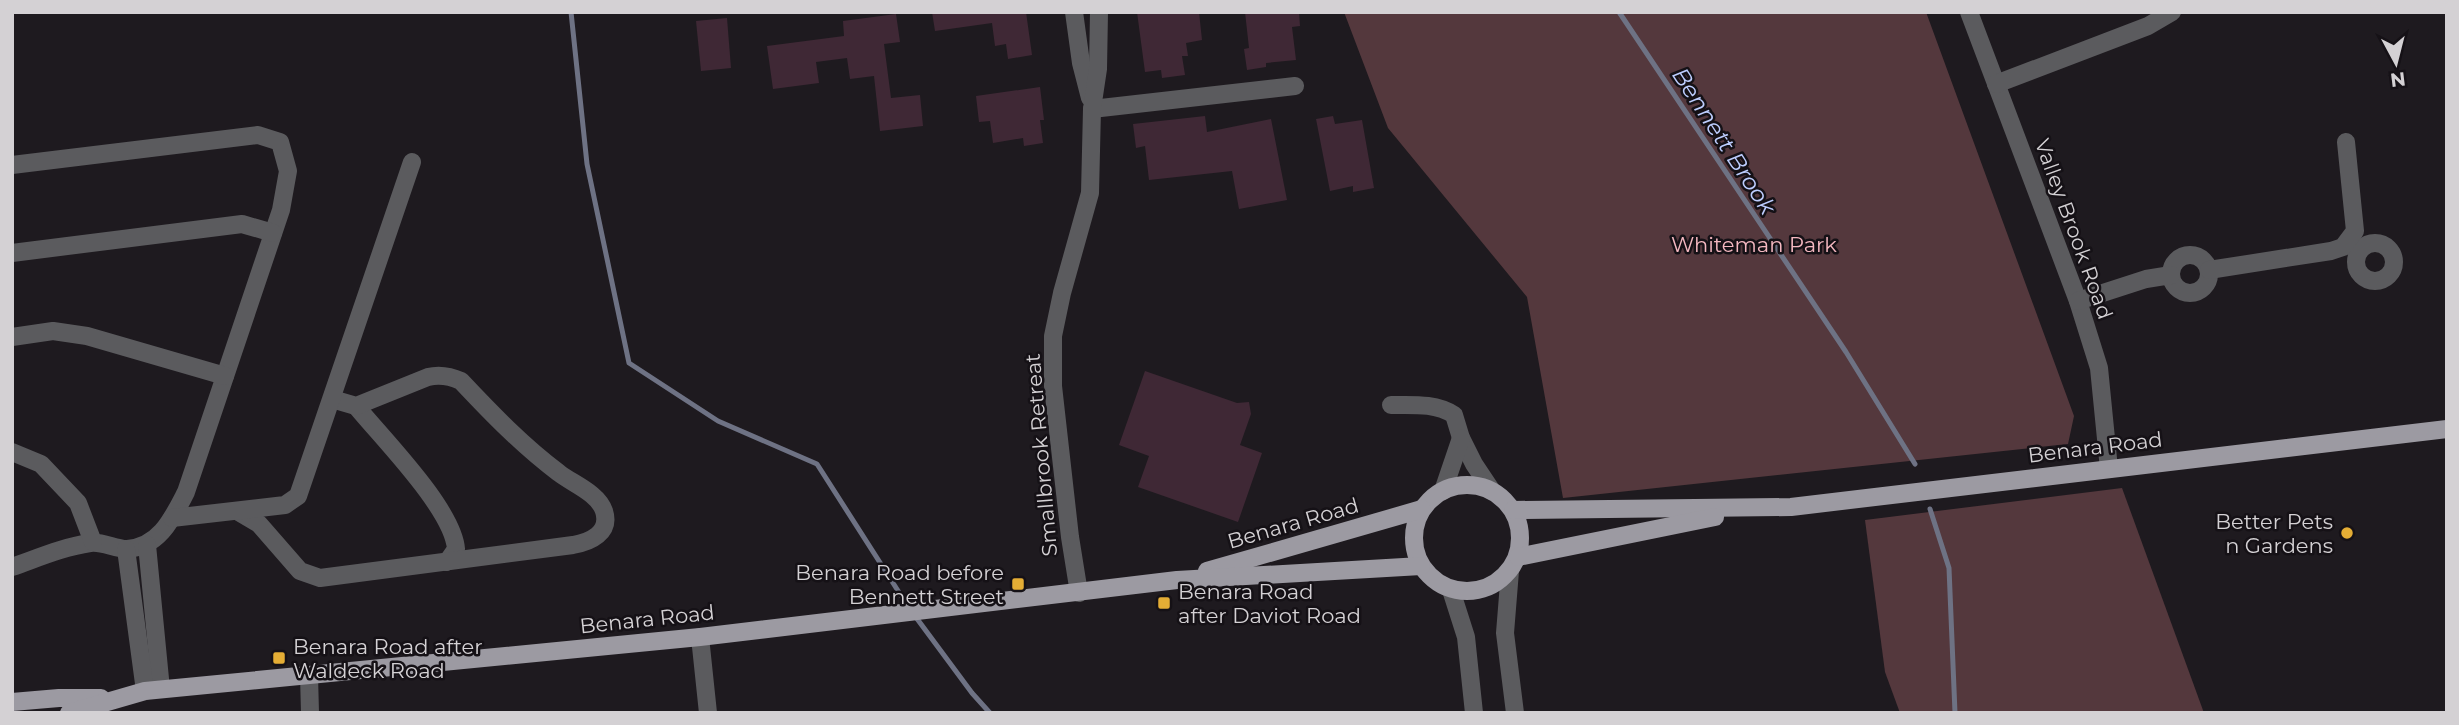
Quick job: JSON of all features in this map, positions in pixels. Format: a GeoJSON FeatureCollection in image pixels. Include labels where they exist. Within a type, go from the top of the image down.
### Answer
{"type":"FeatureCollection","features":[{"type":"Feature","properties":{"kind":"main road","name":"Benara Road"},"geometry":{"type":"LineString","coordinates":[[1513,510],[1791,507],[2444,428]]}},
{"type":"Feature","properties":{"kind":"main road"},"geometry":{"type":"LineString","coordinates":[[1459,485],[1476,485],[1504,499],[1513,510],[1521,541],[1514,564],[1498,582],[1483,590],[1451,590],[1439,584],[1421,566],[1415,552],[1413,537],[1416,522],[1431,498],[1443,491],[1459,485]]}},
{"type":"Feature","properties":{"kind":"main road","name":"Benara Road"},"geometry":{"type":"LineString","coordinates":[[1514,564],[1757,508]]}},
{"type":"Feature","properties":{"kind":"main road","name":"Benara Road"},"geometry":{"type":"LineString","coordinates":[[1177,580],[1422,509]]}},
{"type":"Feature","properties":{"kind":"main road","name":"Benara Road"},"geometry":{"type":"LineString","coordinates":[[69,713],[153,690],[700,637],[1177,580],[1421,566]]}},
{"type":"Feature","properties":{"kind":"main road","name":"Benara Road"},"geometry":{"type":"LineString","coordinates":[[12,702],[59,698],[122,698]]}},
{"type":"Feature","properties":{"kind":"street","name":"Smallbrook Retreat"},"geometry":{"type":"LineString","coordinates":[[1074,12],[1081,63],[1093,108]]}},
{"type":"Feature","properties":{"kind":"street","name":"Smallbrook Retreat"},"geometry":{"type":"LineString","coordinates":[[1079,593],[1053,386],[1053,335],[1090,192],[1099,12]]}},
{"type":"Feature","properties":{"kind":"street","name":"Valley Brook Road"},"geometry":{"type":"LineString","coordinates":[[1969,12],[2078,301],[2099,368],[2109,469]]}},
{"type":"Feature","properties":{"kind":"street"},"geometry":{"type":"LineString","coordinates":[[1996,83],[2148,26],[2172,12]]}},
{"type":"Feature","properties":{"kind":"street"},"geometry":{"type":"LineString","coordinates":[[1093,108],[1295,86]]}},
{"type":"Feature","properties":{"kind":"street"},"geometry":{"type":"LineString","coordinates":[[12,165],[258,135],[280,142],[288,171],[281,210],[186,492],[167,527],[147,545],[126,549],[93,542],[56,551],[12,567]]}},
{"type":"Feature","properties":{"kind":"street"},"geometry":{"type":"LineString","coordinates":[[2209,270],[2353,247],[2355,231],[2346,142]]}},
{"type":"Feature","properties":{"kind":"street"},"geometry":{"type":"LineString","coordinates":[[172,518],[285,505],[298,496],[412,162]]}},
{"type":"Feature","properties":{"kind":"street"},"geometry":{"type":"LineString","coordinates":[[12,253],[242,224],[273,233]]}},
{"type":"Feature","properties":{"kind":"street"},"geometry":{"type":"LineString","coordinates":[[2188,255],[2202,259],[2209,270],[2206,284],[2195,292],[2182,291],[2176,287],[2171,275],[2176,261],[2188,255]]}},
{"type":"Feature","properties":{"kind":"street"},"geometry":{"type":"LineString","coordinates":[[2078,301],[2146,279],[2171,275]]}},
{"type":"Feature","properties":{"kind":"street"},"geometry":{"type":"LineString","coordinates":[[12,337],[53,331],[87,335],[225,376]]}},
{"type":"Feature","properties":{"kind":"street"},"geometry":{"type":"LineString","coordinates":[[237,511],[259,524],[300,570],[320,578],[591,542],[602,529],[605,513],[591,495],[558,473],[515,438],[461,381],[455,378],[440,375],[428,377],[356,406]]}},
{"type":"Feature","properties":{"kind":"street"},"geometry":{"type":"LineString","coordinates":[[332,399],[356,406],[408,465],[440,510],[456,541],[454,553],[447,562]]}},
{"type":"Feature","properties":{"kind":"street"},"geometry":{"type":"LineString","coordinates":[[1391,405],[1431,406],[1446,409],[1454,415],[1461,438],[1492,491]]}},
{"type":"Feature","properties":{"kind":"street"},"geometry":{"type":"LineString","coordinates":[[1443,491],[1461,438]]}},
{"type":"Feature","properties":{"kind":"street"},"geometry":{"type":"LineString","coordinates":[[12,452],[41,464],[78,503],[93,542]]}},
{"type":"Feature","properties":{"kind":"street"},"geometry":{"type":"LineString","coordinates":[[147,545],[153,690]]}},
{"type":"Feature","properties":{"kind":"street"},"geometry":{"type":"LineString","coordinates":[[126,549],[153,690]]}},
{"type":"Feature","properties":{"kind":"street"},"geometry":{"type":"LineString","coordinates":[[1514,564],[1505,633],[1515,713]]}},
{"type":"Feature","properties":{"kind":"street"},"geometry":{"type":"LineString","coordinates":[[1451,590],[1465,637],[1474,713]]}},
{"type":"Feature","properties":{"kind":"street"},"geometry":{"type":"LineString","coordinates":[[700,637],[708,713]]}},
{"type":"Feature","properties":{"kind":"street"},"geometry":{"type":"LineString","coordinates":[[309,675],[310,713]]}},
{"type":"Feature","properties":{"kind":"green space","name":"Whiteman Park"},"geometry":{"type":"Polygon","coordinates":[[[1344,12],[1926,12],[2074,416],[2068,444],[1563,498],[1527,297],[1388,128],[1344,12]]]}},
{"type":"Feature","properties":{"kind":"green space"},"geometry":{"type":"Polygon","coordinates":[[[2122,488],[2204,713],[1900,713],[1885,672],[1865,520],[2122,488]]]}},
{"type":"Feature","properties":{"kind":"building"},"geometry":{"type":"Polygon","coordinates":[[[932,12],[1026,12],[1032,55],[1008,59],[1006,44],[995,46],[992,23],[935,31],[932,12]]]}},
{"type":"Feature","properties":{"kind":"building"},"geometry":{"type":"Polygon","coordinates":[[[1137,12],[1199,12],[1202,40],[1186,43],[1188,56],[1182,56],[1185,75],[1162,78],[1161,70],[1145,72],[1137,12]]]}},
{"type":"Feature","properties":{"kind":"building"},"geometry":{"type":"Polygon","coordinates":[[[1245,12],[1299,12],[1300,26],[1292,27],[1296,60],[1266,63],[1266,67],[1247,70],[1244,49],[1249,48],[1245,12]]]}},
{"type":"Feature","properties":{"kind":"building"},"geometry":{"type":"Polygon","coordinates":[[[896,14],[900,42],[884,44],[891,98],[920,95],[923,126],[880,131],[874,76],[850,79],[847,58],[816,62],[819,83],[773,89],[767,46],[844,36],[843,21],[896,14]]]}},
{"type":"Feature","properties":{"kind":"building"},"geometry":{"type":"Polygon","coordinates":[[[727,18],[731,68],[701,71],[696,21],[727,18]]]}},
{"type":"Feature","properties":{"kind":"building"},"geometry":{"type":"Polygon","coordinates":[[[1040,87],[1044,120],[1040,120],[1043,143],[1024,146],[1023,138],[993,143],[990,121],[979,122],[976,96],[1040,87]]]}},
{"type":"Feature","properties":{"kind":"building"},"geometry":{"type":"Polygon","coordinates":[[[1205,116],[1207,132],[1271,119],[1287,200],[1239,209],[1232,171],[1149,180],[1145,146],[1136,148],[1133,124],[1205,116]]]}},
{"type":"Feature","properties":{"kind":"building"},"geometry":{"type":"Polygon","coordinates":[[[1333,116],[1335,124],[1362,120],[1374,188],[1353,192],[1353,186],[1330,191],[1316,119],[1333,116]]]}},
{"type":"Feature","properties":{"kind":"building"},"geometry":{"type":"Polygon","coordinates":[[[1145,371],[1237,403],[1249,402],[1251,414],[1240,445],[1262,453],[1238,522],[1138,487],[1149,456],[1119,445],[1145,371]]]}},
{"type":"Feature","properties":{"kind":"waterway"},"geometry":{"type":"LineString","coordinates":[[571,12],[587,164],[629,363],[718,421],[817,464],[909,608]]}},
{"type":"Feature","properties":{"kind":"waterway","name":"Bennett Brook"},"geometry":{"type":"LineString","coordinates":[[1619,12],[1846,352],[1915,464]]}},
{"type":"Feature","properties":{"kind":"waterway","name":"Bennett Brook"},"geometry":{"type":"LineString","coordinates":[[1930,509],[1949,568],[1955,713]]}},
{"type":"Feature","properties":{"kind":"waterway"},"geometry":{"type":"LineString","coordinates":[[915,616],[990,713]]}},
{"type":"Feature","properties":{"kind":"place","name":"Better Pets n Gardens"},"geometry":{"type":"Point","coordinates":[2347,533]}},
{"type":"Feature","properties":{"kind":"place","name":"Benara Road before Bennett Street"},"geometry":{"type":"Point","coordinates":[1018,584]}},
{"type":"Feature","properties":{"kind":"place","name":"Benara Road after Daviot Road"},"geometry":{"type":"Point","coordinates":[1164,603]}},
{"type":"Feature","properties":{"kind":"place","name":"Benara Road after Waldeck Road"},"geometry":{"type":"Point","coordinates":[279,658]}}]}
